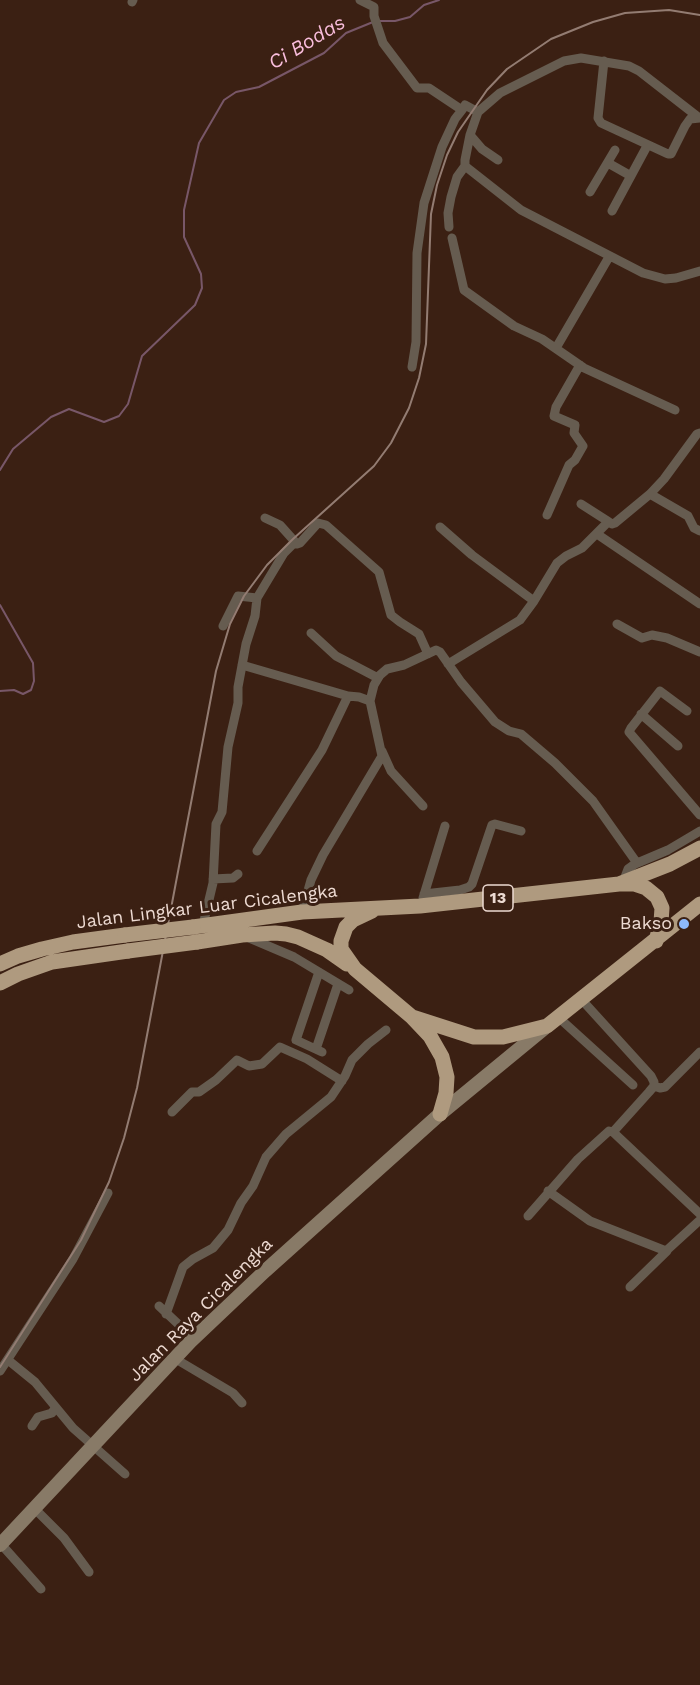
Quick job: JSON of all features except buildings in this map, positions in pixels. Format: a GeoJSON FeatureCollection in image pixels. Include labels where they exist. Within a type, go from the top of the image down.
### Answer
{"type":"FeatureCollection","features":[{"type":"Feature","properties":{"kind":"highway","name":"Jalan Lingkar Luar Cicalengka"},"geometry":{"type":"LineString","coordinates":[[0,984],[18,974],[52,962],[198,926],[302,912],[377,908],[422,900],[621,883],[670,864],[700,848]]}},
{"type":"Feature","properties":{"kind":"highway"},"geometry":{"type":"LineString","coordinates":[[621,883],[646,888],[657,897],[662,908],[656,941]]}},
{"type":"Feature","properties":{"kind":"highway"},"geometry":{"type":"LineString","coordinates":[[355,969],[341,949],[346,927],[353,920],[377,908]]}},
{"type":"Feature","properties":{"kind":"highway","name":"13"},"geometry":{"type":"LineString","coordinates":[[355,969],[412,1017],[474,1037],[503,1037],[553,1022],[580,999],[697,912]]}},
{"type":"Feature","properties":{"kind":"highway","name":"Jalan Lingkar Luar Cicalengka"},"geometry":{"type":"LineString","coordinates":[[0,964],[18,956],[52,947],[197,942],[275,933],[298,937],[327,950],[355,969]]}},
{"type":"Feature","properties":{"kind":"highway"},"geometry":{"type":"LineString","coordinates":[[412,1017],[430,1036],[445,1065],[447,1085],[440,1114]]}},
{"type":"Feature","properties":{"kind":"main road","name":"Jalan Raya Cicalengka"},"geometry":{"type":"LineString","coordinates":[[0,1545],[194,1338],[346,1196],[440,1114],[553,1022]]}},
{"type":"Feature","properties":{"kind":"street"},"geometry":{"type":"LineString","coordinates":[[360,0],[376,12],[383,44],[417,88],[429,88],[462,110]]}},
{"type":"Feature","properties":{"kind":"street"},"geometry":{"type":"LineString","coordinates":[[449,227],[448,213],[451,197],[457,177],[465,166],[470,135],[478,112],[500,93],[564,61],[580,58],[629,66],[639,71],[699,118]]}},
{"type":"Feature","properties":{"kind":"street"},"geometry":{"type":"LineString","coordinates":[[604,61],[599,121],[664,154],[671,154],[684,126],[690,119],[699,118]]}},
{"type":"Feature","properties":{"kind":"street"},"geometry":{"type":"LineString","coordinates":[[412,367],[416,342],[417,253],[424,202],[442,147],[455,119],[465,105],[478,112]]}},
{"type":"Feature","properties":{"kind":"street"},"geometry":{"type":"LineString","coordinates":[[470,135],[482,149],[498,160]]}},
{"type":"Feature","properties":{"kind":"street"},"geometry":{"type":"LineString","coordinates":[[612,211],[647,146]]}},
{"type":"Feature","properties":{"kind":"street"},"geometry":{"type":"LineString","coordinates":[[590,192],[615,150]]}},
{"type":"Feature","properties":{"kind":"street"},"geometry":{"type":"LineString","coordinates":[[608,163],[631,176]]}},
{"type":"Feature","properties":{"kind":"street"},"geometry":{"type":"LineString","coordinates":[[465,166],[521,210],[643,273],[665,279],[700,271]]}},
{"type":"Feature","properties":{"kind":"street"},"geometry":{"type":"LineString","coordinates":[[452,238],[464,290],[516,327],[556,348],[580,365],[675,410]]}},
{"type":"Feature","properties":{"kind":"street"},"geometry":{"type":"LineString","coordinates":[[556,348],[609,257]]}},
{"type":"Feature","properties":{"kind":"street"},"geometry":{"type":"LineString","coordinates":[[546,515],[569,465],[584,446],[574,434],[575,424],[554,416],[556,406],[580,365]]}},
{"type":"Feature","properties":{"kind":"street"},"geometry":{"type":"LineString","coordinates":[[581,504],[612,524],[615,523],[650,494],[700,433]]}},
{"type":"Feature","properties":{"kind":"street"},"geometry":{"type":"LineString","coordinates":[[650,494],[688,516],[694,528],[700,531]]}},
{"type":"Feature","properties":{"kind":"street"},"geometry":{"type":"LineString","coordinates":[[265,518],[279,525],[294,542],[300,543],[318,523],[326,525],[379,572],[391,615],[419,634],[428,654]]}},
{"type":"Feature","properties":{"kind":"street"},"geometry":{"type":"LineString","coordinates":[[448,664],[520,620],[557,563],[582,548],[607,523],[606,520]]}},
{"type":"Feature","properties":{"kind":"street"},"geometry":{"type":"LineString","coordinates":[[440,527],[472,555],[534,601]]}},
{"type":"Feature","properties":{"kind":"street"},"geometry":{"type":"LineString","coordinates":[[597,534],[700,604]]}},
{"type":"Feature","properties":{"kind":"street"},"geometry":{"type":"LineString","coordinates":[[198,926],[213,879],[216,824],[222,812],[228,747],[238,703],[242,665],[249,631],[255,616],[257,598],[284,553],[294,542]]}},
{"type":"Feature","properties":{"kind":"street"},"geometry":{"type":"LineString","coordinates":[[223,626],[238,596],[257,598]]}},
{"type":"Feature","properties":{"kind":"street"},"geometry":{"type":"LineString","coordinates":[[617,624],[642,638],[652,635],[667,638],[700,652]]}},
{"type":"Feature","properties":{"kind":"street"},"geometry":{"type":"LineString","coordinates":[[311,633],[336,656],[378,678]]}},
{"type":"Feature","properties":{"kind":"street"},"geometry":{"type":"LineString","coordinates":[[423,806],[391,771],[376,734],[370,701],[378,678],[387,669],[438,651],[495,722],[509,731],[521,734],[555,763],[593,801],[637,863]]}},
{"type":"Feature","properties":{"kind":"street"},"geometry":{"type":"LineString","coordinates":[[242,665],[370,701]]}},
{"type":"Feature","properties":{"kind":"street"},"geometry":{"type":"LineString","coordinates":[[687,711],[660,691],[630,728],[631,735],[700,815]]}},
{"type":"Feature","properties":{"kind":"street"},"geometry":{"type":"LineString","coordinates":[[257,851],[322,750],[348,696]]}},
{"type":"Feature","properties":{"kind":"street"},"geometry":{"type":"LineString","coordinates":[[641,714],[678,746]]}},
{"type":"Feature","properties":{"kind":"street"},"geometry":{"type":"LineString","coordinates":[[302,912],[311,880],[323,855],[380,760],[382,751]]}},
{"type":"Feature","properties":{"kind":"street"},"geometry":{"type":"LineString","coordinates":[[422,900],[460,890],[472,884],[492,825],[521,831]]}},
{"type":"Feature","properties":{"kind":"street"},"geometry":{"type":"LineString","coordinates":[[422,900],[445,826]]}},
{"type":"Feature","properties":{"kind":"street"},"geometry":{"type":"LineString","coordinates":[[621,883],[628,869],[637,863],[668,850],[700,831]]}},
{"type":"Feature","properties":{"kind":"street"},"geometry":{"type":"LineString","coordinates":[[213,879],[233,878],[238,874]]}},
{"type":"Feature","properties":{"kind":"street"},"geometry":{"type":"LineString","coordinates":[[242,935],[294,957],[349,990]]}},
{"type":"Feature","properties":{"kind":"street"},"geometry":{"type":"LineString","coordinates":[[319,972],[296,1040],[319,1050],[338,984]]}},
{"type":"Feature","properties":{"kind":"street"},"geometry":{"type":"LineString","coordinates":[[580,999],[651,1076],[654,1086]]}},
{"type":"Feature","properties":{"kind":"street"},"geometry":{"type":"LineString","coordinates":[[553,1022],[633,1085]]}},
{"type":"Feature","properties":{"kind":"street"},"geometry":{"type":"LineString","coordinates":[[194,1338],[162,1310],[183,1267],[215,1246],[228,1230],[241,1203],[254,1184],[266,1157],[286,1134],[331,1097],[352,1060],[386,1030]]}},
{"type":"Feature","properties":{"kind":"street"},"geometry":{"type":"LineString","coordinates":[[172,1112],[192,1092],[199,1092],[216,1080],[237,1060],[249,1066],[262,1064],[280,1047],[307,1059],[342,1081]]}},
{"type":"Feature","properties":{"kind":"street"},"geometry":{"type":"LineString","coordinates":[[654,1086],[664,1087],[698,1058]]}},
{"type":"Feature","properties":{"kind":"street"},"geometry":{"type":"LineString","coordinates":[[528,1216],[548,1191],[600,1139],[609,1131],[613,1132],[654,1086]]}},
{"type":"Feature","properties":{"kind":"street"},"geometry":{"type":"LineString","coordinates":[[613,1132],[700,1214]]}},
{"type":"Feature","properties":{"kind":"street"},"geometry":{"type":"LineString","coordinates":[[548,1191],[590,1221],[667,1251]]}},
{"type":"Feature","properties":{"kind":"street"},"geometry":{"type":"LineString","coordinates":[[0,1371],[73,1259],[108,1193]]}},
{"type":"Feature","properties":{"kind":"street"},"geometry":{"type":"LineString","coordinates":[[630,1287],[700,1220]]}},
{"type":"Feature","properties":{"kind":"street"},"geometry":{"type":"LineString","coordinates":[[174,1358],[233,1393],[242,1403]]}},
{"type":"Feature","properties":{"kind":"street"},"geometry":{"type":"LineString","coordinates":[[8,1360],[35,1382],[55,1408],[125,1474]]}},
{"type":"Feature","properties":{"kind":"street"},"geometry":{"type":"LineString","coordinates":[[32,1426],[38,1417],[48,1415],[55,1408]]}},
{"type":"Feature","properties":{"kind":"street"},"geometry":{"type":"LineString","coordinates":[[34,1508],[64,1538],[89,1572]]}},
{"type":"Feature","properties":{"kind":"street"},"geometry":{"type":"LineString","coordinates":[[0,1545],[41,1589]]}},
{"type":"Feature","properties":{"kind":"waterway","name":"Ci Bodas"},"geometry":{"type":"LineString","coordinates":[[379,21],[395,21],[410,17],[424,5],[439,0]]}},
{"type":"Feature","properties":{"kind":"waterway","name":"Ci Bodas"},"geometry":{"type":"LineString","coordinates":[[0,470],[13,449],[51,417],[69,409],[104,422],[119,416],[128,404],[142,356],[195,305],[202,288],[201,274],[184,237],[184,210],[199,143],[224,100],[236,92],[259,87],[324,53],[346,33],[373,22]]}},
{"type":"Feature","properties":{"kind":"waterway","name":"Ci Bodas"},"geometry":{"type":"LineString","coordinates":[[0,605],[33,663],[34,681],[31,690],[23,694],[14,690],[0,691]]}},
{"type":"Feature","properties":{"kind":"railway"},"geometry":{"type":"LineString","coordinates":[[0,1367],[81,1240],[109,1182],[124,1138],[137,1088],[216,671],[230,624],[244,596],[267,565],[374,466],[391,443],[409,408],[419,378],[426,344],[431,214],[437,185],[458,132],[487,90],[507,69],[551,39],[593,22],[625,13],[669,10],[700,15]]}},
{"type":"Feature","properties":{"kind":"place","name":"Bakso"},"geometry":{"type":"Point","coordinates":[684,924]}}]}
